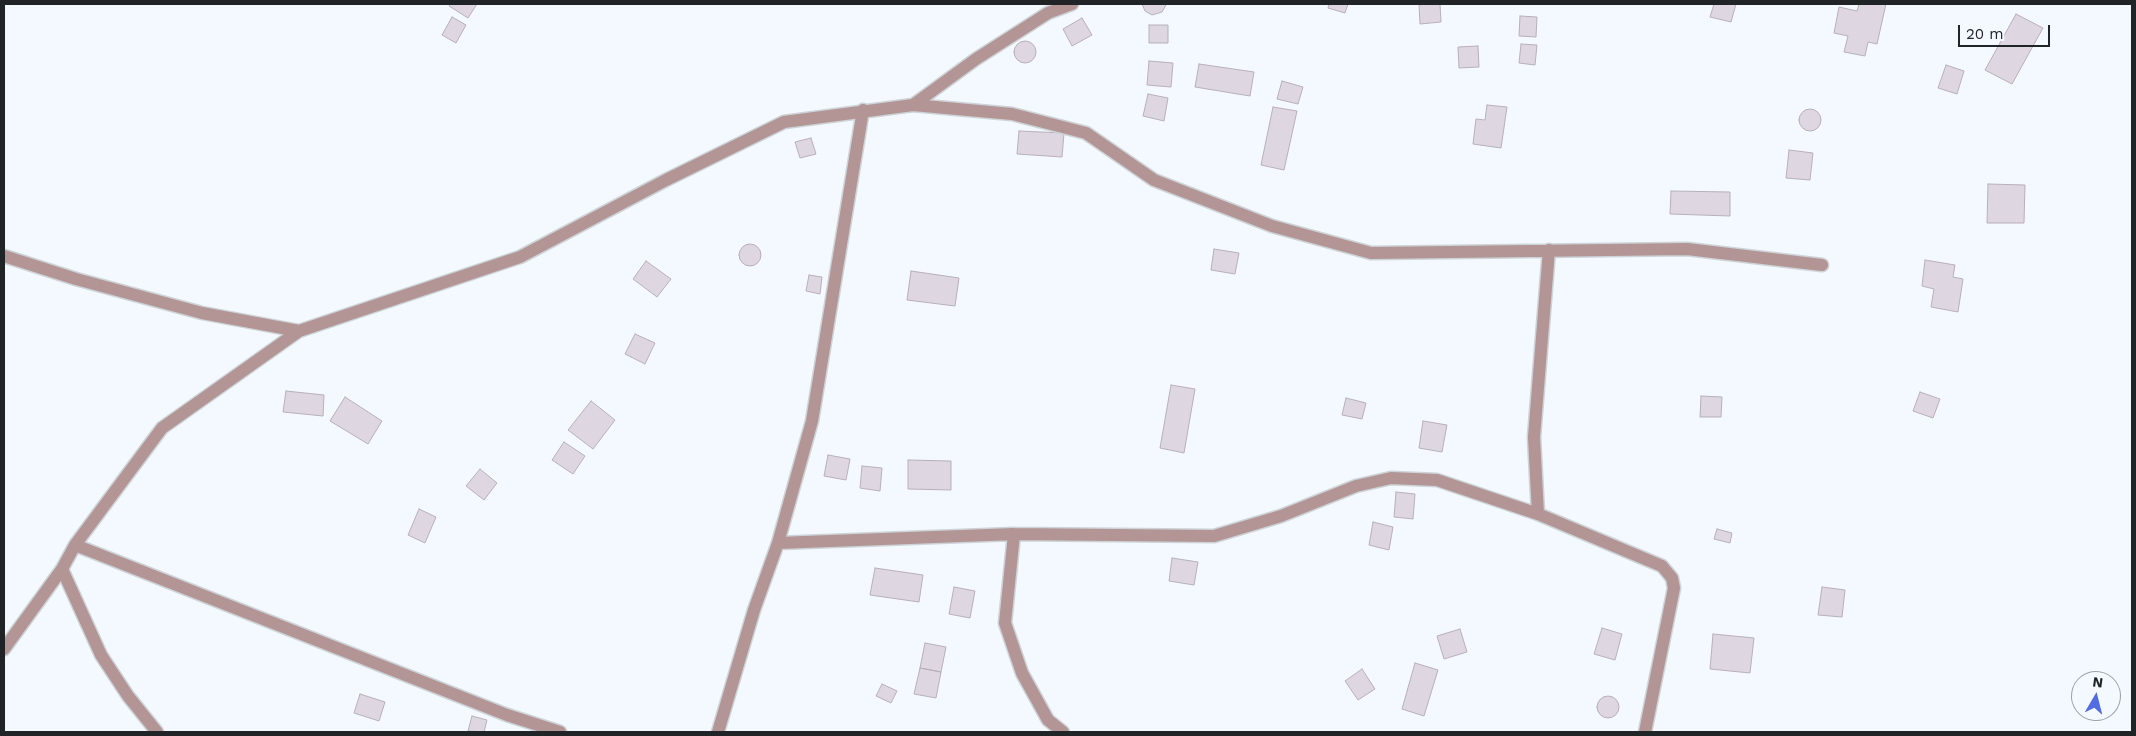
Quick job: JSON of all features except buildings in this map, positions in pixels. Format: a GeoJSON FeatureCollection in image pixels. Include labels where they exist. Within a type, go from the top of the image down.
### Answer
{"type":"FeatureCollection","features":[{"type":"Feature","properties":{"kind":"street"},"geometry":{"type":"LineString","coordinates":[[913,105],[976,59],[1048,13],[1072,4]]}},
{"type":"Feature","properties":{"kind":"street"},"geometry":{"type":"LineString","coordinates":[[4,649],[62,569],[75,545],[162,428],[299,332],[520,257],[666,180],[784,122],[863,110],[913,105],[1012,114],[1086,133],[1154,180],[1272,226],[1371,253],[1687,249],[1822,265]]}},
{"type":"Feature","properties":{"kind":"street"},"geometry":{"type":"LineString","coordinates":[[718,732],[754,610],[778,543],[812,421],[863,110]]}},
{"type":"Feature","properties":{"kind":"street"},"geometry":{"type":"LineString","coordinates":[[1538,514],[1534,436],[1549,250]]}},
{"type":"Feature","properties":{"kind":"street"},"geometry":{"type":"LineString","coordinates":[[4,256],[76,279],[202,313],[299,332]]}},
{"type":"Feature","properties":{"kind":"street"},"geometry":{"type":"LineString","coordinates":[[778,543],[1014,534],[1214,536],[1281,516],[1356,486],[1391,478],[1437,480],[1538,514],[1662,566],[1672,578],[1674,588],[1645,732]]}},
{"type":"Feature","properties":{"kind":"street"},"geometry":{"type":"LineString","coordinates":[[1014,534],[1005,623],[1022,673],[1048,720],[1063,732]]}},
{"type":"Feature","properties":{"kind":"street"},"geometry":{"type":"LineString","coordinates":[[75,545],[508,716],[560,732]]}},
{"type":"Feature","properties":{"kind":"street"},"geometry":{"type":"LineString","coordinates":[[62,569],[101,655],[128,696],[157,732]]}}]}
